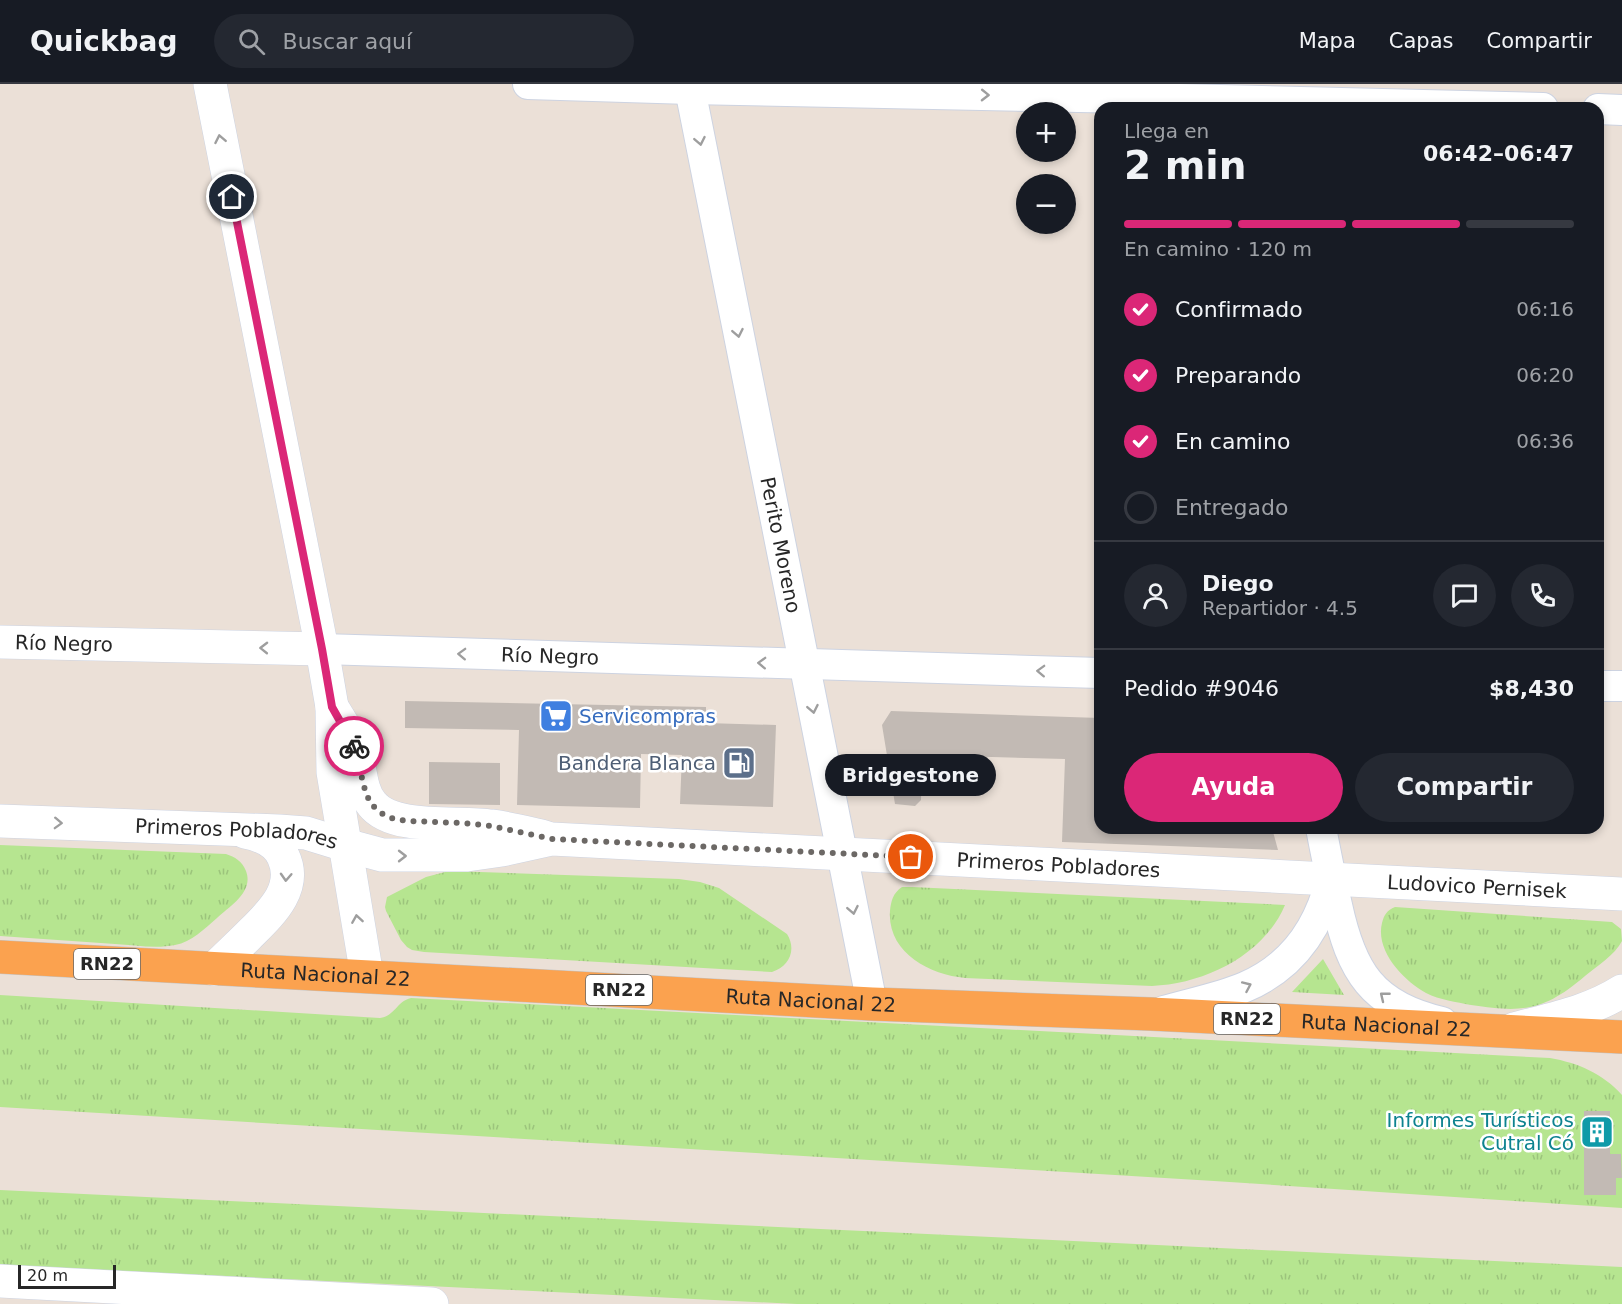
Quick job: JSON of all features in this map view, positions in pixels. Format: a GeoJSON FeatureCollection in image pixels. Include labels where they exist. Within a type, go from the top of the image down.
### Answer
{"type":"FeatureCollection","features":[{"type":"Feature","properties":{"kind":"highway","name":"Ruta Nacional 22"},"geometry":{"type":"LineString","coordinates":[[0,957],[872,1004],[1151,1014],[1622,1038]]}},
{"type":"Feature","properties":{"kind":"street"},"geometry":{"type":"LineString","coordinates":[[210,84],[322,649],[332,707],[333,772],[367,976]]}},
{"type":"Feature","properties":{"kind":"street"},"geometry":{"type":"LineString","coordinates":[[528,84],[1345,102]]}},
{"type":"Feature","properties":{"kind":"street","name":"Perito Moreno"},"geometry":{"type":"LineString","coordinates":[[689,87],[872,1004]]}},
{"type":"Feature","properties":{"kind":"street"},"geometry":{"type":"LineString","coordinates":[[1604,109],[1622,110]]}},
{"type":"Feature","properties":{"kind":"street","name":"Río Negro"},"geometry":{"type":"LineString","coordinates":[[0,642],[322,649],[1094,673]]}},
{"type":"Feature","properties":{"kind":"street"},"geometry":{"type":"LineString","coordinates":[[1604,686],[1622,686]]}},
{"type":"Feature","properties":{"kind":"street"},"geometry":{"type":"LineString","coordinates":[[332,707],[348,733],[356,752],[366,794],[372,805],[381,813],[394,819],[407,821],[491,826],[552,839]]}},
{"type":"Feature","properties":{"kind":"street","name":"Primeros Pobladores"},"geometry":{"type":"LineString","coordinates":[[0,820],[306,833],[382,855],[467,855],[552,839],[1331,879]]}},
{"type":"Feature","properties":{"kind":"street"},"geometry":{"type":"LineString","coordinates":[[214,969],[272,911],[286,886],[287,869],[282,853],[269,840],[235,829]]}},
{"type":"Feature","properties":{"kind":"street"},"geometry":{"type":"LineString","coordinates":[[1323,834],[1342,929],[1352,956],[1375,989],[1406,1011],[1428,1019],[1491,1031],[1582,1011],[1622,991]]}},
{"type":"Feature","properties":{"kind":"street"},"geometry":{"type":"LineString","coordinates":[[1151,1014],[1231,993],[1272,972],[1295,952],[1312,929],[1324,904],[1331,879]]}},
{"type":"Feature","properties":{"kind":"street","name":"Ludovico Pernisek"},"geometry":{"type":"LineString","coordinates":[[1331,879],[1622,894]]}},
{"type":"Feature","properties":{"kind":"street"},"geometry":{"type":"LineString","coordinates":[[0,1281],[184,1297],[432,1304]]}},
{"type":"Feature","properties":{"kind":"green space"},"geometry":{"type":"Polygon","coordinates":[[[0,845],[226,854],[235,858],[246,871],[247,886],[234,903],[202,931],[187,941],[175,945],[160,947],[0,936],[0,845]]]}},
{"type":"Feature","properties":{"kind":"green space"},"geometry":{"type":"Polygon","coordinates":[[[449,871],[679,879],[700,882],[719,888],[787,934],[791,946],[790,957],[783,966],[772,972],[412,950],[401,940],[386,911],[387,897],[426,877],[449,871]]]}},
{"type":"Feature","properties":{"kind":"green space"},"geometry":{"type":"Polygon","coordinates":[[[902,887],[1285,905],[1275,923],[1248,952],[1212,973],[1192,980],[1152,986],[965,978],[951,976],[925,966],[913,959],[895,938],[890,911],[896,892],[902,887]]]}},
{"type":"Feature","properties":{"kind":"green space"},"geometry":{"type":"Polygon","coordinates":[[[1395,907],[1612,922],[1621,929],[1622,941],[1615,951],[1600,964],[1570,988],[1545,1003],[1519,1009],[1471,1005],[1426,993],[1409,981],[1393,964],[1383,944],[1381,934],[1385,915],[1395,907]]]}},
{"type":"Feature","properties":{"kind":"green space"},"geometry":{"type":"Polygon","coordinates":[[[1323,959],[1344,995],[1292,992],[1323,959]]]}},
{"type":"Feature","properties":{"kind":"green space"},"geometry":{"type":"Polygon","coordinates":[[[0,995],[380,1018],[385,1017],[402,1002],[411,998],[1550,1058],[1589,1070],[1622,1095],[1622,1208],[0,1107],[0,995]]]}},
{"type":"Feature","properties":{"kind":"green space"},"geometry":{"type":"Polygon","coordinates":[[[0,1190],[1622,1267],[1622,1304],[797,1304],[0,1265],[0,1190]]]}},
{"type":"Feature","properties":{"kind":"building"},"geometry":{"type":"Polygon","coordinates":[[[405,701],[706,707],[706,723],[776,725],[773,807],[680,804],[682,755],[641,754],[640,808],[517,805],[519,730],[405,728],[405,701]]]}},
{"type":"Feature","properties":{"kind":"building"},"geometry":{"type":"Polygon","coordinates":[[[891,711],[1094,718],[1094,834],[1274,834],[1278,850],[1062,842],[1065,759],[922,755],[921,800],[915,806],[895,804],[882,725],[891,711]]]}},
{"type":"Feature","properties":{"kind":"building"},"geometry":{"type":"Polygon","coordinates":[[[429,762],[500,763],[500,805],[429,804],[429,762]]]}},
{"type":"Feature","properties":{"kind":"building","name":"Informes Turísticos Cutral Có"},"geometry":{"type":"Polygon","coordinates":[[[1584,1111],[1610,1111],[1610,1154],[1621,1154],[1622,1178],[1616,1178],[1616,1195],[1584,1195],[1584,1111]]]}},
{"type":"Feature","properties":{"kind":"way so far"},"geometry":{"type":"LineString","coordinates":[[354,746],[362,781],[372,805],[381,813],[394,819],[491,826],[552,839],[911,857]]}},
{"type":"Feature","properties":{"kind":"place","name":"Servicompras"},"geometry":{"type":"Point","coordinates":[556,716]}},
{"type":"Feature","properties":{"kind":"place","name":"Bandera Blanca"},"geometry":{"type":"Point","coordinates":[739,763]}},
{"type":"Feature","properties":{"kind":"place","name":"Bridgestone"},"geometry":{"type":"Point","coordinates":[911,857]}},
{"type":"Feature","properties":{"kind":"place","name":"Informes Turísticos Cutral Có"},"geometry":{"type":"Point","coordinates":[1597,1132]}},
{"type":"Feature","properties":{"kind":"route"},"geometry":{"type":"LineString","coordinates":[[232,197],[332,707],[354,746]]}}]}
